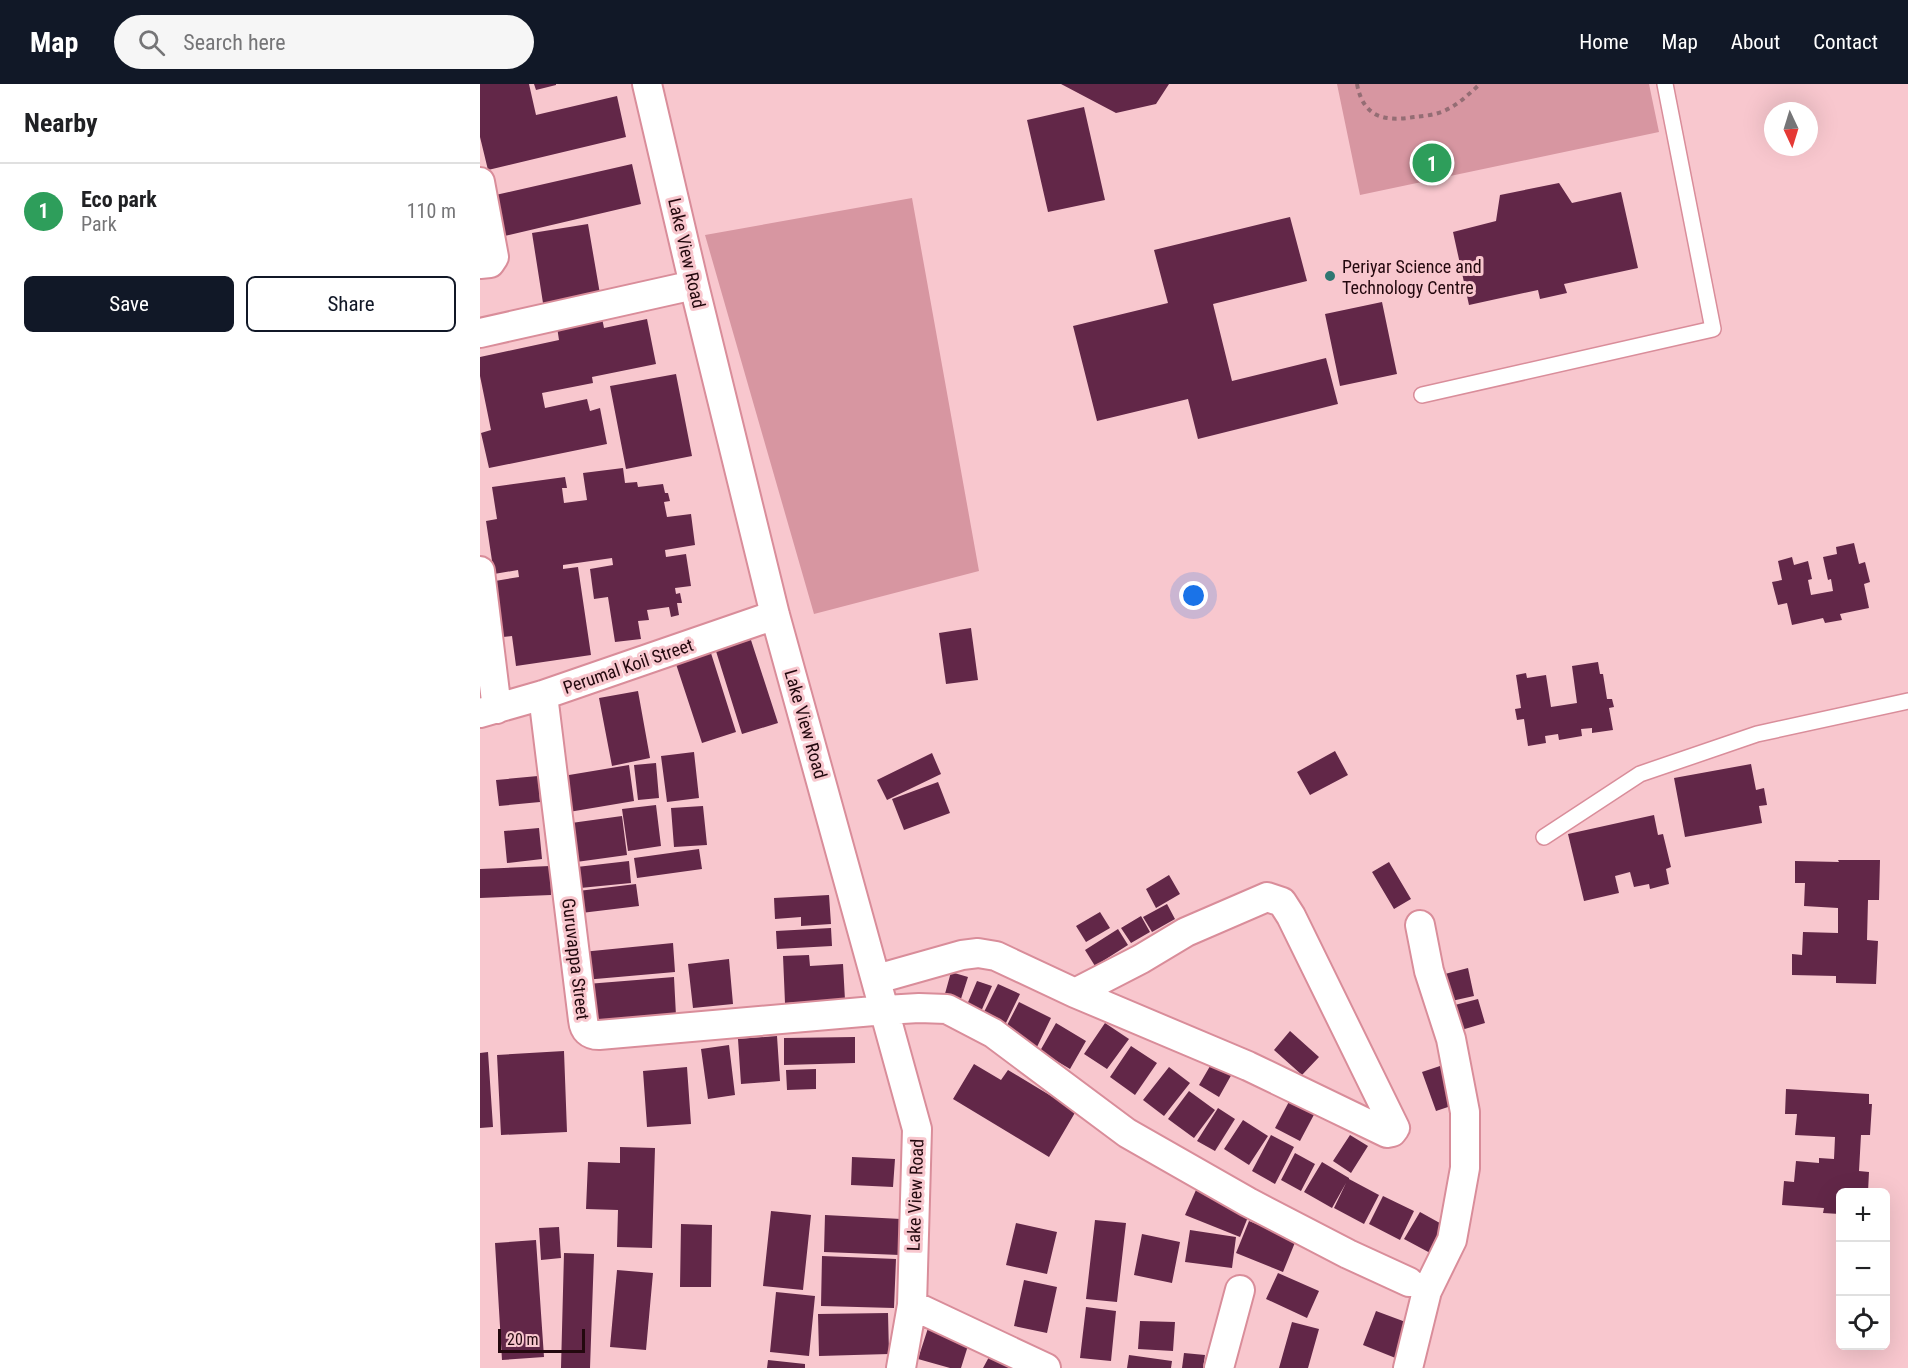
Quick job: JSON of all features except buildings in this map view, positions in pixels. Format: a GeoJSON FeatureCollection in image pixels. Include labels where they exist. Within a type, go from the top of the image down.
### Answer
{"type":"FeatureCollection","features":[{"type":"Feature","properties":{"kind":"street","name":"Lake View Road"},"geometry":{"type":"LineString","coordinates":[[647,84],[775,615],[917,1129],[912,1305],[901,1368]]}},
{"type":"Feature","properties":{"kind":"street"},"geometry":{"type":"LineString","coordinates":[[480,182],[494,256],[490,262],[480,264]]}},
{"type":"Feature","properties":{"kind":"street"},"geometry":{"type":"LineString","coordinates":[[480,333],[694,285]]}},
{"type":"Feature","properties":{"kind":"street"},"geometry":{"type":"LineString","coordinates":[[480,571],[488,711]]}},
{"type":"Feature","properties":{"kind":"street","name":"Perumal Koil Street"},"geometry":{"type":"LineString","coordinates":[[488,711],[543,695],[775,615]]}},
{"type":"Feature","properties":{"kind":"street","name":"Guruvappa Street"},"geometry":{"type":"LineString","coordinates":[[543,695],[583,1020],[587,1032],[599,1035],[885,1010]]}},
{"type":"Feature","properties":{"kind":"street"},"geometry":{"type":"LineString","coordinates":[[877,979],[962,955],[996,956],[1075,993],[1248,1066],[1387,1133],[1392,1132],[1395,1128],[1282,902],[1267,897],[1196,928],[1141,960],[1075,993]]}},
{"type":"Feature","properties":{"kind":"street"},"geometry":{"type":"LineString","coordinates":[[1408,1368],[1427,1291],[1452,1240],[1465,1168],[1465,1112],[1451,1039],[1429,971],[1420,924]]}},
{"type":"Feature","properties":{"kind":"street"},"geometry":{"type":"LineString","coordinates":[[885,1010],[947,1009],[993,1033],[1127,1133],[1248,1202],[1348,1254],[1409,1282]]}},
{"type":"Feature","properties":{"kind":"street"},"geometry":{"type":"LineString","coordinates":[[1219,1368],[1240,1290]]}},
{"type":"Feature","properties":{"kind":"street"},"geometry":{"type":"LineString","coordinates":[[912,1305],[1046,1368]]}},
{"type":"Feature","properties":{"kind":"lane"},"geometry":{"type":"LineString","coordinates":[[1422,395],[1713,329],[1665,84]]}},
{"type":"Feature","properties":{"kind":"lane"},"geometry":{"type":"LineString","coordinates":[[1544,837],[1640,774],[1757,734],[1908,701]]}},
{"type":"Feature","properties":{"kind":"path"},"geometry":{"type":"LineString","coordinates":[[1357,84],[1360,98],[1367,108],[1387,120],[1444,111],[1458,104],[1480,84]]}},
{"type":"Feature","properties":{"kind":"shaded area"},"geometry":{"type":"Polygon","coordinates":[[[1337,84],[1649,84],[1659,132],[1360,195],[1337,84]]]}},
{"type":"Feature","properties":{"kind":"shaded area"},"geometry":{"type":"Polygon","coordinates":[[[912,198],[979,571],[814,614],[705,235],[912,198]]]}},
{"type":"Feature","properties":{"kind":"place","name":"Eco park"},"geometry":{"type":"Point","coordinates":[1432,163]}},
{"type":"Feature","properties":{"kind":"place","name":"Periyar Science and Technology Centre"},"geometry":{"type":"Point","coordinates":[1330,276]}}]}
